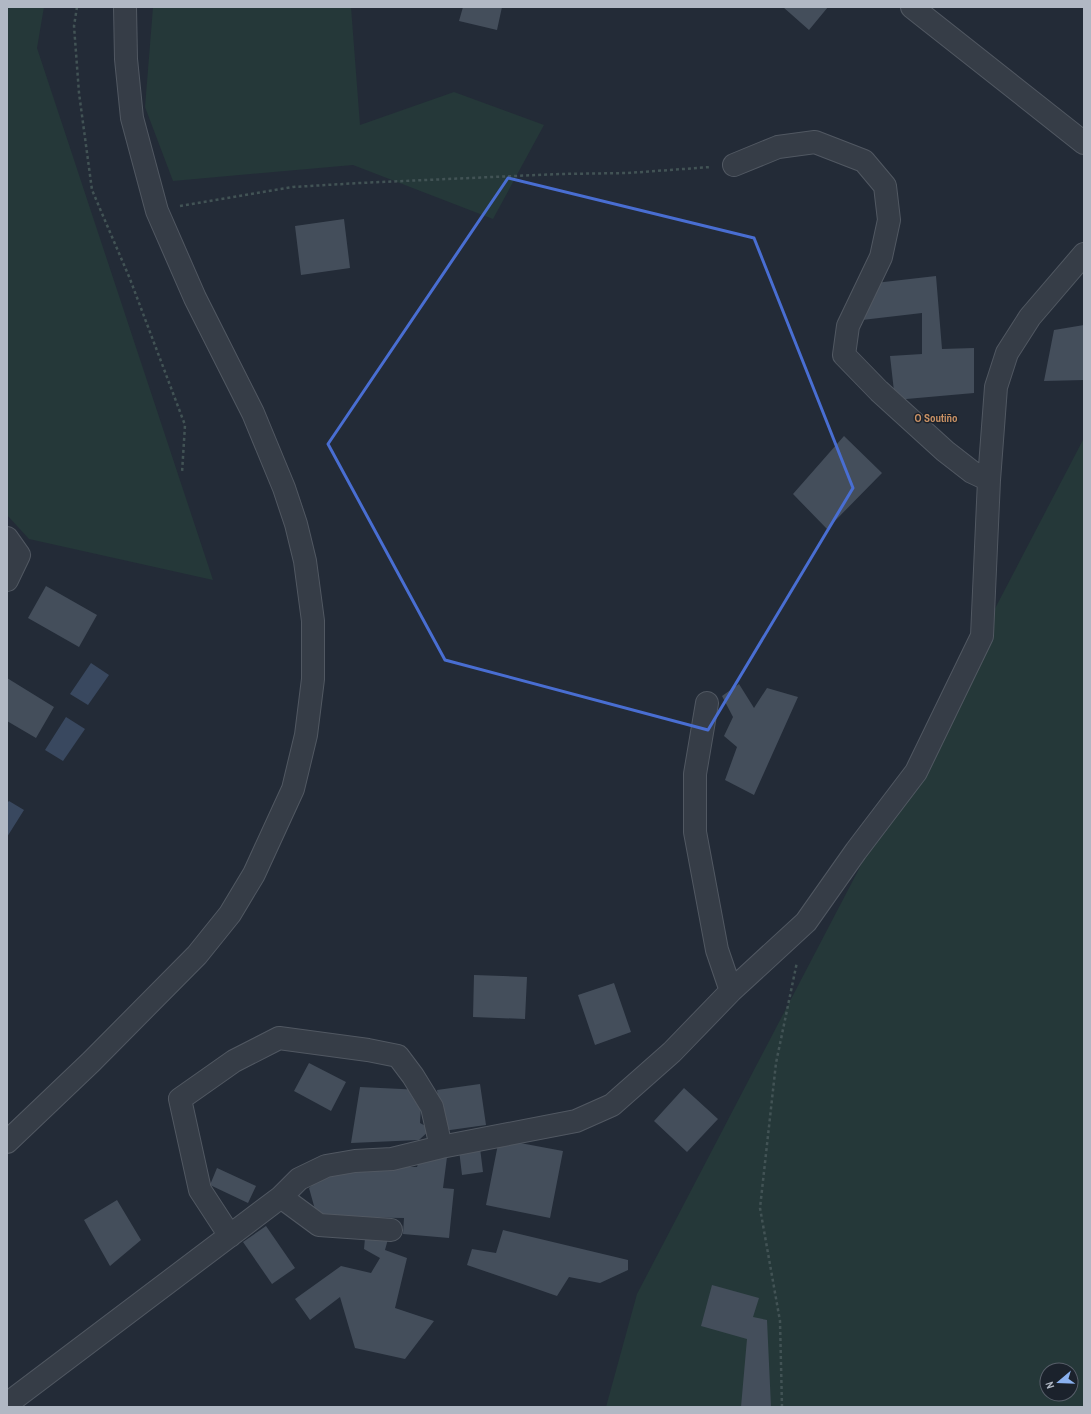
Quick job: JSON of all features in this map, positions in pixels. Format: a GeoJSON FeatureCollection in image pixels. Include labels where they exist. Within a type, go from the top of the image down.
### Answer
{"type":"FeatureCollection","features":[{"type":"Feature","properties":{"kind":"street"},"geometry":{"type":"LineString","coordinates":[[7,1142],[91,1062],[197,955],[230,914],[254,874],[293,789],[306,735],[313,679],[312,621],[305,561],[296,524],[284,488],[252,413],[195,298],[157,211],[132,118],[126,59],[125,7]]}},
{"type":"Feature","properties":{"kind":"street"},"geometry":{"type":"LineString","coordinates":[[912,7],[1084,144]]}},
{"type":"Feature","properties":{"kind":"street"},"geometry":{"type":"LineString","coordinates":[[734,165],[778,147],[815,142],[864,161],[885,186],[889,220],[881,257],[848,326],[844,355],[879,391],[945,451],[972,472],[989,480]]}},
{"type":"Feature","properties":{"kind":"street"},"geometry":{"type":"LineString","coordinates":[[7,1404],[281,1197],[299,1179],[326,1166],[355,1160],[392,1159],[441,1147],[576,1121],[612,1105],[672,1052],[731,990],[806,922],[856,851],[916,772],[982,636],[989,480],[996,387],[1007,353],[1030,317],[1084,254]]}},
{"type":"Feature","properties":{"kind":"street"},"geometry":{"type":"LineString","coordinates":[[7,538],[19,555],[7,580]]}},
{"type":"Feature","properties":{"kind":"street"},"geometry":{"type":"LineString","coordinates":[[707,703],[694,774],[695,832],[717,950],[731,990]]}},
{"type":"Feature","properties":{"kind":"street"},"geometry":{"type":"LineString","coordinates":[[230,1236],[200,1190],[180,1099],[234,1061],[279,1038],[368,1050],[398,1056],[413,1076],[432,1107],[441,1147]]}},
{"type":"Feature","properties":{"kind":"street"},"geometry":{"type":"LineString","coordinates":[[281,1197],[319,1225],[391,1230]]}},
{"type":"Feature","properties":{"kind":"path"},"geometry":{"type":"LineString","coordinates":[[77,7],[74,26],[79,93],[92,190],[130,279],[185,425],[182,473]]}},
{"type":"Feature","properties":{"kind":"path"},"geometry":{"type":"LineString","coordinates":[[157,211],[183,205],[293,188],[359,183],[559,174],[628,173],[734,165]]}},
{"type":"Feature","properties":{"kind":"path"},"geometry":{"type":"LineString","coordinates":[[782,1407],[780,1321],[760,1208],[776,1064],[798,959]]}},
{"type":"Feature","properties":{"kind":"highlighted area"},"geometry":{"type":"Polygon","coordinates":[[[508,178],[754,238],[853,488],[708,730],[445,660],[328,444],[508,178]]]}},
{"type":"Feature","properties":{"kind":"shaded area"},"geometry":{"type":"Polygon","coordinates":[[[7,7],[44,7],[37,48],[213,580],[29,539],[7,515],[7,7]]]}},
{"type":"Feature","properties":{"kind":"shaded area"},"geometry":{"type":"Polygon","coordinates":[[[153,7],[351,7],[360,125],[454,92],[544,125],[493,219],[353,165],[173,181],[145,107],[153,7]]]}},
{"type":"Feature","properties":{"kind":"shaded area"},"geometry":{"type":"Polygon","coordinates":[[[1084,438],[1084,1407],[606,1407],[637,1294],[1084,438]]]}},
{"type":"Feature","properties":{"kind":"water"},"geometry":{"type":"Polygon","coordinates":[[[91,663],[109,675],[88,705],[70,694],[91,663]]]}},
{"type":"Feature","properties":{"kind":"water"},"geometry":{"type":"Polygon","coordinates":[[[66,717],[85,729],[63,761],[45,750],[66,717]]]}},
{"type":"Feature","properties":{"kind":"water"},"geometry":{"type":"Polygon","coordinates":[[[9,801],[24,810],[7,837],[7,803],[9,801]]]}},
{"type":"Feature","properties":{"kind":"building"},"geometry":{"type":"Polygon","coordinates":[[[463,7],[502,7],[497,30],[459,21],[463,7]]]}},
{"type":"Feature","properties":{"kind":"building"},"geometry":{"type":"Polygon","coordinates":[[[783,7],[828,7],[809,30],[783,7]]]}},
{"type":"Feature","properties":{"kind":"building"},"geometry":{"type":"Polygon","coordinates":[[[344,219],[350,268],[301,275],[295,226],[344,219]]]}},
{"type":"Feature","properties":{"kind":"building"},"geometry":{"type":"Polygon","coordinates":[[[936,276],[942,349],[974,348],[974,393],[895,400],[890,356],[922,354],[922,313],[862,320],[875,283],[936,276]]]}},
{"type":"Feature","properties":{"kind":"building"},"geometry":{"type":"Polygon","coordinates":[[[1084,325],[1084,380],[1044,381],[1054,330],[1084,325]]]}},
{"type":"Feature","properties":{"kind":"building"},"geometry":{"type":"Polygon","coordinates":[[[844,436],[882,473],[827,529],[793,494],[844,436]]]}},
{"type":"Feature","properties":{"kind":"building"},"geometry":{"type":"Polygon","coordinates":[[[46,586],[97,615],[79,647],[28,618],[46,586]]]}},
{"type":"Feature","properties":{"kind":"building"},"geometry":{"type":"Polygon","coordinates":[[[7,678],[54,707],[36,738],[7,721],[7,678]]]}},
{"type":"Feature","properties":{"kind":"building"},"geometry":{"type":"Polygon","coordinates":[[[739,684],[754,708],[767,688],[798,697],[754,795],[725,780],[737,747],[724,736],[733,717],[722,696],[739,684]]]}},
{"type":"Feature","properties":{"kind":"building"},"geometry":{"type":"Polygon","coordinates":[[[474,975],[527,977],[525,1019],[473,1017],[474,975]]]}},
{"type":"Feature","properties":{"kind":"building"},"geometry":{"type":"Polygon","coordinates":[[[614,983],[631,1032],[595,1045],[578,995],[614,983]]]}},
{"type":"Feature","properties":{"kind":"building"},"geometry":{"type":"Polygon","coordinates":[[[309,1063],[346,1082],[331,1111],[294,1091],[309,1063]]]}},
{"type":"Feature","properties":{"kind":"building"},"geometry":{"type":"Polygon","coordinates":[[[480,1084],[486,1125],[443,1131],[437,1090],[480,1084]]]}},
{"type":"Feature","properties":{"kind":"building"},"geometry":{"type":"Polygon","coordinates":[[[360,1087],[422,1090],[420,1123],[431,1129],[419,1140],[351,1143],[360,1087]]]}},
{"type":"Feature","properties":{"kind":"building"},"geometry":{"type":"Polygon","coordinates":[[[684,1088],[718,1119],[687,1152],[654,1121],[684,1088]]]}},
{"type":"Feature","properties":{"kind":"building"},"geometry":{"type":"Polygon","coordinates":[[[499,1139],[563,1151],[550,1218],[486,1205],[499,1139]]]}},
{"type":"Feature","properties":{"kind":"building"},"geometry":{"type":"Polygon","coordinates":[[[480,1148],[483,1172],[462,1175],[459,1150],[480,1148]]]}},
{"type":"Feature","properties":{"kind":"building"},"geometry":{"type":"Polygon","coordinates":[[[447,1157],[443,1188],[454,1189],[449,1238],[403,1234],[404,1218],[329,1217],[316,1213],[309,1188],[320,1178],[355,1167],[417,1167],[420,1158],[447,1157]]]}},
{"type":"Feature","properties":{"kind":"building"},"geometry":{"type":"Polygon","coordinates":[[[217,1168],[256,1186],[248,1203],[210,1185],[217,1168]]]}},
{"type":"Feature","properties":{"kind":"building"},"geometry":{"type":"Polygon","coordinates":[[[117,1200],[141,1240],[110,1266],[84,1220],[117,1200]]]}},
{"type":"Feature","properties":{"kind":"building"},"geometry":{"type":"Polygon","coordinates":[[[266,1226],[295,1268],[272,1284],[243,1242],[266,1226]]]}},
{"type":"Feature","properties":{"kind":"building"},"geometry":{"type":"Polygon","coordinates":[[[503,1230],[628,1260],[628,1270],[600,1283],[569,1277],[557,1296],[467,1265],[472,1249],[496,1253],[503,1230]]]}},
{"type":"Feature","properties":{"kind":"building"},"geometry":{"type":"Polygon","coordinates":[[[365,1238],[388,1239],[385,1250],[407,1258],[395,1308],[434,1321],[405,1359],[355,1348],[340,1297],[310,1320],[295,1299],[341,1266],[371,1273],[380,1258],[364,1249],[365,1238]]]}},
{"type":"Feature","properties":{"kind":"building"},"geometry":{"type":"Polygon","coordinates":[[[712,1285],[759,1298],[753,1317],[767,1320],[771,1407],[741,1407],[747,1339],[701,1326],[712,1285]]]}},
{"type":"Feature","properties":{"kind":"district","name":"O Soutiño"},"geometry":{"type":"Point","coordinates":[936,418]}}]}
